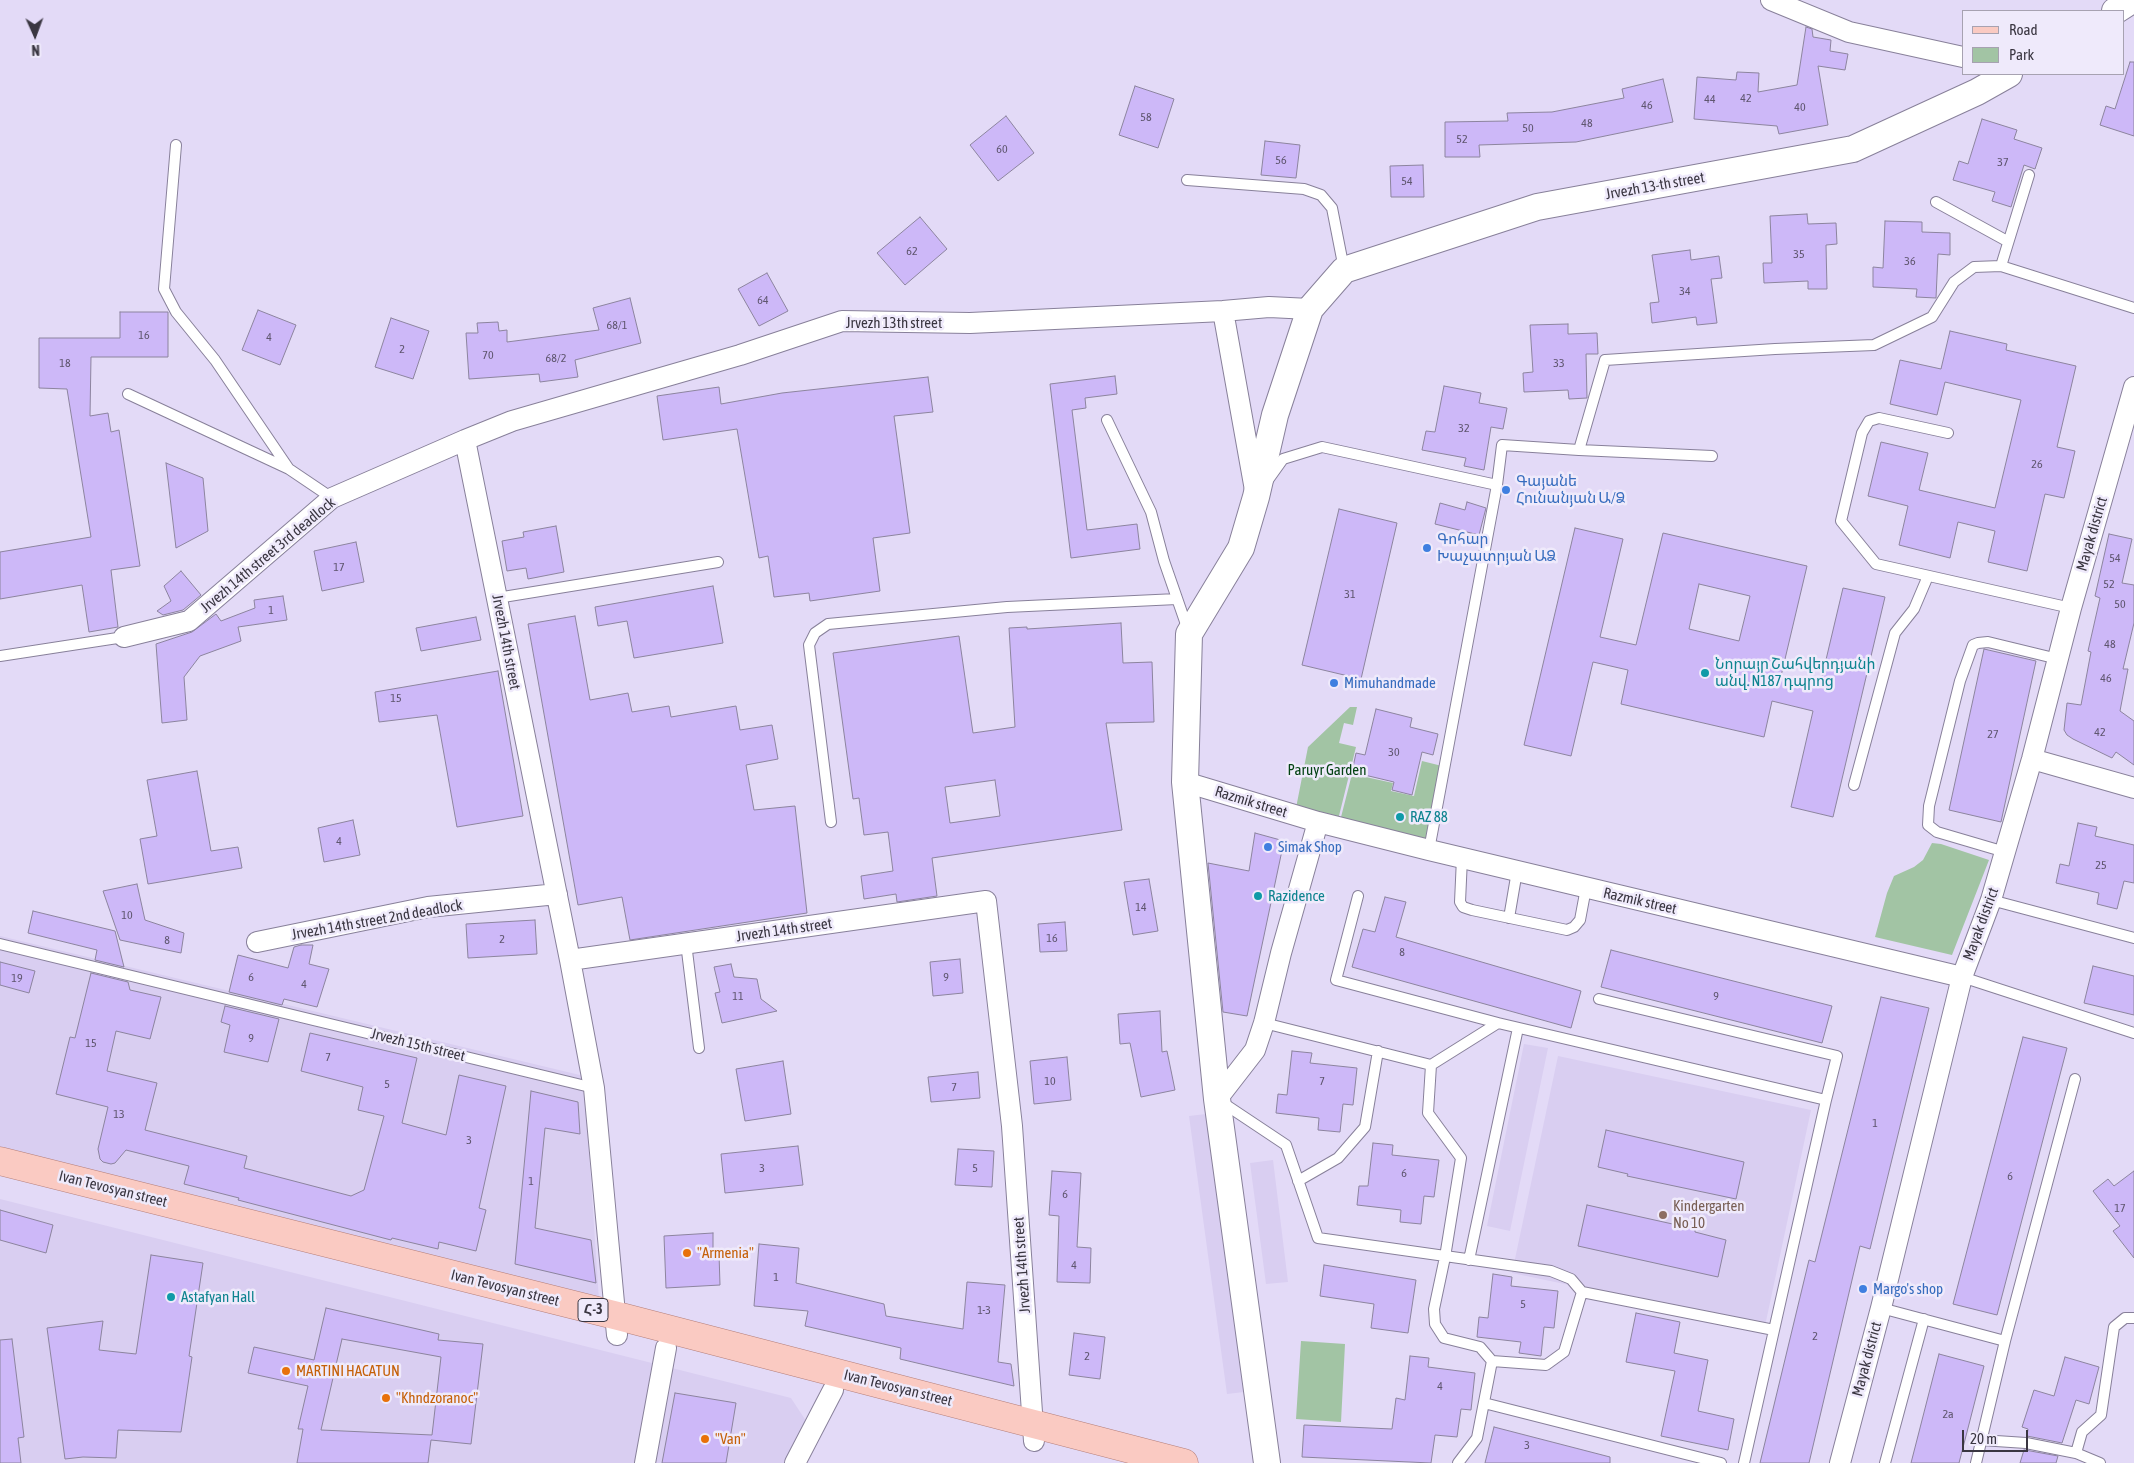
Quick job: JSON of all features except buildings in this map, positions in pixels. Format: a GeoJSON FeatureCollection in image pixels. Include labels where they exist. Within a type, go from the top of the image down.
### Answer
{"type":"FeatureCollection","features":[{"type":"Feature","properties":{"kind":"main road","name":"Ivan Tevosyan street"},"geometry":{"type":"LineString","coordinates":[[0,1161],[615,1325],[1034,1432],[1120,1463]]}},
{"type":"Feature","properties":{"kind":"main road","name":"Ivan Tevosyan street"},"geometry":{"type":"LineString","coordinates":[[0,1179],[615,1325],[666,1348],[833,1390],[1184,1463]]}},
{"type":"Feature","properties":{"kind":"street"},"geometry":{"type":"LineString","coordinates":[[1771,0],[1849,32],[1962,57]]}},
{"type":"Feature","properties":{"kind":"street"},"geometry":{"type":"LineString","coordinates":[[2117,10],[2132,0]]}},
{"type":"Feature","properties":{"kind":"street","name":"Jrvezh 13-th street"},"geometry":{"type":"LineString","coordinates":[[1344,270],[1537,207],[1853,149],[1977,92],[2007,75]]}},
{"type":"Feature","properties":{"kind":"street"},"geometry":{"type":"LineString","coordinates":[[1266,1463],[1218,1099],[1185,782],[1189,634],[1241,548],[1256,497],[1275,415],[1310,309],[1344,270]]}},
{"type":"Feature","properties":{"kind":"street","name":"Jrvezh 13th street"},"geometry":{"type":"LineString","coordinates":[[465,440],[512,421],[740,355],[842,321],[970,323],[1223,311],[1269,307],[1310,309]]}},
{"type":"Feature","properties":{"kind":"street"},"geometry":{"type":"LineString","coordinates":[[1223,311],[1256,497]]}},
{"type":"Feature","properties":{"kind":"street","name":"Mayak district"},"geometry":{"type":"LineString","coordinates":[[1840,1463],[1881,1308],[1962,978],[1991,900],[2032,759],[2071,608],[2134,389]]}},
{"type":"Feature","properties":{"kind":"street","name":"Jrvezh 14th street 3rd deadlock"},"geometry":{"type":"LineString","coordinates":[[124,637],[190,621],[332,498],[465,440]]}},
{"type":"Feature","properties":{"kind":"street","name":"Jrvezh 14th street"},"geometry":{"type":"LineString","coordinates":[[465,440],[570,960],[986,901],[1012,1126],[1034,1432]]}},
{"type":"Feature","properties":{"kind":"street"},"geometry":{"type":"LineString","coordinates":[[2032,759],[2134,788]]}},
{"type":"Feature","properties":{"kind":"street","name":"Razmik street"},"geometry":{"type":"LineString","coordinates":[[1185,782],[1318,822],[1962,978]]}},
{"type":"Feature","properties":{"kind":"street"},"geometry":{"type":"LineString","coordinates":[[1218,1099],[1255,1050],[1318,822]]}},
{"type":"Feature","properties":{"kind":"street","name":"Jrvezh 14th street 2nd deadlock"},"geometry":{"type":"LineString","coordinates":[[257,942],[428,907],[557,894]]}},
{"type":"Feature","properties":{"kind":"street"},"geometry":{"type":"LineString","coordinates":[[570,960],[594,1088],[615,1325]]}},
{"type":"Feature","properties":{"kind":"street"},"geometry":{"type":"LineString","coordinates":[[645,1463],[666,1348]]}},
{"type":"Feature","properties":{"kind":"street"},"geometry":{"type":"LineString","coordinates":[[795,1463],[833,1390]]}},
{"type":"Feature","properties":{"kind":"lane"},"geometry":{"type":"LineString","coordinates":[[176,145],[164,289],[176,312],[215,360],[289,469]]}},
{"type":"Feature","properties":{"kind":"lane"},"geometry":{"type":"LineString","coordinates":[[2001,266],[2029,175]]}},
{"type":"Feature","properties":{"kind":"lane"},"geometry":{"type":"LineString","coordinates":[[1187,180],[1304,189],[1321,195],[1332,208],[1344,270]]}},
{"type":"Feature","properties":{"kind":"lane"},"geometry":{"type":"LineString","coordinates":[[1936,202],[2008,241]]}},
{"type":"Feature","properties":{"kind":"lane"},"geometry":{"type":"LineString","coordinates":[[1579,450],[1605,360],[1775,348],[1874,345],[1932,317],[1954,282],[1974,267],[2001,266],[2134,308]]}},
{"type":"Feature","properties":{"kind":"lane"},"geometry":{"type":"LineString","coordinates":[[128,394],[289,469],[332,498]]}},
{"type":"Feature","properties":{"kind":"lane"},"geometry":{"type":"LineString","coordinates":[[1948,432],[1880,418],[1869,420],[1862,433],[1841,521],[1876,564],[2071,608]]}},
{"type":"Feature","properties":{"kind":"lane"},"geometry":{"type":"LineString","coordinates":[[1107,420],[1150,512],[1164,561],[1189,634]]}},
{"type":"Feature","properties":{"kind":"lane"},"geometry":{"type":"LineString","coordinates":[[1429,850],[1497,485],[1502,445],[1712,456]]}},
{"type":"Feature","properties":{"kind":"lane"},"geometry":{"type":"LineString","coordinates":[[1256,497],[1283,459],[1322,447],[1497,485]]}},
{"type":"Feature","properties":{"kind":"lane"},"geometry":{"type":"LineString","coordinates":[[497,598],[718,562]]}},
{"type":"Feature","properties":{"kind":"lane"},"geometry":{"type":"LineString","coordinates":[[1854,785],[1895,632],[1914,609],[1928,576]]}},
{"type":"Feature","properties":{"kind":"lane"},"geometry":{"type":"LineString","coordinates":[[831,822],[809,645],[815,633],[828,624],[1007,607],[1177,599]]}},
{"type":"Feature","properties":{"kind":"lane"},"geometry":{"type":"LineString","coordinates":[[0,656],[124,637]]}},
{"type":"Feature","properties":{"kind":"lane"},"geometry":{"type":"LineString","coordinates":[[2005,852],[1937,832],[1928,825],[1929,806],[1960,681],[1973,645],[1978,643],[1988,642],[2058,659]]}},
{"type":"Feature","properties":{"kind":"lane"},"geometry":{"type":"LineString","coordinates":[[1462,858],[1460,902],[1463,907],[1567,930],[1574,927],[1580,920],[1586,888]]}},
{"type":"Feature","properties":{"kind":"lane"},"geometry":{"type":"LineString","coordinates":[[1510,918],[1518,871]]}},
{"type":"Feature","properties":{"kind":"lane"},"geometry":{"type":"LineString","coordinates":[[1358,896],[1336,980],[1518,1028],[1826,1100]]}},
{"type":"Feature","properties":{"kind":"lane"},"geometry":{"type":"LineString","coordinates":[[1991,900],[2134,938]]}},
{"type":"Feature","properties":{"kind":"lane"},"geometry":{"type":"LineString","coordinates":[[686,943],[699,1048]]}},
{"type":"Feature","properties":{"kind":"lane","name":"Jrvezh 15th street"},"geometry":{"type":"LineString","coordinates":[[0,944],[594,1088]]}},
{"type":"Feature","properties":{"kind":"lane"},"geometry":{"type":"LineString","coordinates":[[1962,978],[2134,1034]]}},
{"type":"Feature","properties":{"kind":"lane"},"geometry":{"type":"LineString","coordinates":[[1599,999],[1837,1056],[1744,1463]]}},
{"type":"Feature","properties":{"kind":"lane"},"geometry":{"type":"LineString","coordinates":[[1264,1023],[1431,1065],[1498,1023]]}},
{"type":"Feature","properties":{"kind":"lane"},"geometry":{"type":"LineString","coordinates":[[1469,1260],[1518,1028]]}},
{"type":"Feature","properties":{"kind":"lane"},"geometry":{"type":"LineString","coordinates":[[1298,1181],[1338,1158],[1365,1127],[1378,1051]]}},
{"type":"Feature","properties":{"kind":"lane"},"geometry":{"type":"LineString","coordinates":[[1431,1065],[1428,1113],[1461,1158],[1445,1257],[1434,1308],[1435,1324],[1444,1338],[1480,1347],[1492,1361],[1546,1366],[1564,1352],[1582,1292]]}},
{"type":"Feature","properties":{"kind":"lane"},"geometry":{"type":"LineString","coordinates":[[1976,1463],[2005,1341],[2075,1079]]}},
{"type":"Feature","properties":{"kind":"lane"},"geometry":{"type":"LineString","coordinates":[[1218,1099],[1286,1145],[1318,1238],[1551,1271],[1571,1279],[1582,1292],[1774,1330]]}},
{"type":"Feature","properties":{"kind":"lane"},"geometry":{"type":"LineString","coordinates":[[1881,1308],[2005,1341]]}},
{"type":"Feature","properties":{"kind":"lane"},"geometry":{"type":"LineString","coordinates":[[2076,1452],[2082,1432],[2101,1416],[2114,1327],[2126,1318],[2134,1318]]}},
{"type":"Feature","properties":{"kind":"lane"},"geometry":{"type":"LineString","coordinates":[[1885,1463],[1924,1319]]}},
{"type":"Feature","properties":{"kind":"lane"},"geometry":{"type":"LineString","coordinates":[[1458,1463],[1477,1438],[1492,1361]]}},
{"type":"Feature","properties":{"kind":"lane"},"geometry":{"type":"LineString","coordinates":[[1484,1403],[1721,1463]]}},
{"type":"Feature","properties":{"kind":"lane"},"geometry":{"type":"LineString","coordinates":[[1981,1440],[2026,1443],[2076,1452],[2100,1463]]}},
{"type":"Feature","properties":{"kind":"shaded area"},"geometry":{"type":"Polygon","coordinates":[[[0,936],[584,1076],[599,1300],[0,1148],[0,936]]]}},
{"type":"Feature","properties":{"kind":"shaded area"},"geometry":{"type":"Polygon","coordinates":[[[1524,1044],[1548,1048],[1510,1231],[1487,1226],[1524,1044]]]}},
{"type":"Feature","properties":{"kind":"shaded area"},"geometry":{"type":"Polygon","coordinates":[[[1558,1056],[1811,1110],[1765,1326],[1512,1273],[1558,1056]]]}},
{"type":"Feature","properties":{"kind":"shaded area"},"geometry":{"type":"Polygon","coordinates":[[[1206,1114],[1244,1392],[1227,1394],[1189,1116],[1206,1114]]]}},
{"type":"Feature","properties":{"kind":"shaded area"},"geometry":{"type":"Polygon","coordinates":[[[1273,1160],[1288,1282],[1266,1284],[1250,1163],[1273,1160]]]}},
{"type":"Feature","properties":{"kind":"shaded area"},"geometry":{"type":"Polygon","coordinates":[[[0,1199],[791,1398],[808,1424],[788,1463],[0,1463],[0,1199]]]}},
{"type":"Feature","properties":{"kind":"green space","name":"Paruyr Garden"},"geometry":{"type":"Polygon","coordinates":[[[1350,707],[1357,707],[1353,725],[1344,723],[1339,743],[1356,747],[1337,824],[1295,813],[1308,747],[1350,707]]]}},
{"type":"Feature","properties":{"kind":"green space"},"geometry":{"type":"Polygon","coordinates":[[[1422,761],[1442,766],[1427,847],[1339,825],[1352,774],[1393,783],[1391,791],[1414,796],[1422,761]]]}},
{"type":"Feature","properties":{"kind":"green space"},"geometry":{"type":"Polygon","coordinates":[[[1932,843],[1941,844],[1989,860],[1952,955],[1875,937],[1887,893],[1894,876],[1914,867],[1923,860],[1932,843]]]}},
{"type":"Feature","properties":{"kind":"green space"},"geometry":{"type":"Polygon","coordinates":[[[1301,1341],[1345,1344],[1341,1422],[1296,1419],[1301,1341]]]}},
{"type":"Feature","properties":{"kind":"place","name":"Գայանե Հունանյան Ա/Ձ"},"geometry":{"type":"Point","coordinates":[1506,490]}},
{"type":"Feature","properties":{"kind":"place","name":"Գոհար Խաչատրյան ԱՁ"},"geometry":{"type":"Point","coordinates":[1427,548]}},
{"type":"Feature","properties":{"kind":"place","name":"Նորայր Շահվերդյանի անվ. N187 դպրոց"},"geometry":{"type":"Point","coordinates":[1705,673]}},
{"type":"Feature","properties":{"kind":"place","name":"Mimuhandmade"},"geometry":{"type":"Point","coordinates":[1334,683]}},
{"type":"Feature","properties":{"kind":"place","name":"RAZ 88"},"geometry":{"type":"Point","coordinates":[1400,817]}},
{"type":"Feature","properties":{"kind":"place","name":"Simak Shop"},"geometry":{"type":"Point","coordinates":[1268,847]}},
{"type":"Feature","properties":{"kind":"place","name":"Razidence"},"geometry":{"type":"Point","coordinates":[1258,896]}},
{"type":"Feature","properties":{"kind":"place","name":"Kindergarten No 10"},"geometry":{"type":"Point","coordinates":[1663,1215]}},
{"type":"Feature","properties":{"kind":"place","name":"\"Armenia\""},"geometry":{"type":"Point","coordinates":[687,1253]}},
{"type":"Feature","properties":{"kind":"place","name":"Margo's shop"},"geometry":{"type":"Point","coordinates":[1863,1289]}},
{"type":"Feature","properties":{"kind":"place","name":"Astafyan Hall"},"geometry":{"type":"Point","coordinates":[171,1297]}},
{"type":"Feature","properties":{"kind":"place","name":"MARTINI HACATUN"},"geometry":{"type":"Point","coordinates":[286,1371]}},
{"type":"Feature","properties":{"kind":"place","name":"\"Khndzoranoc\""},"geometry":{"type":"Point","coordinates":[386,1398]}},
{"type":"Feature","properties":{"kind":"place","name":"\"Van\""},"geometry":{"type":"Point","coordinates":[705,1439]}}]}
